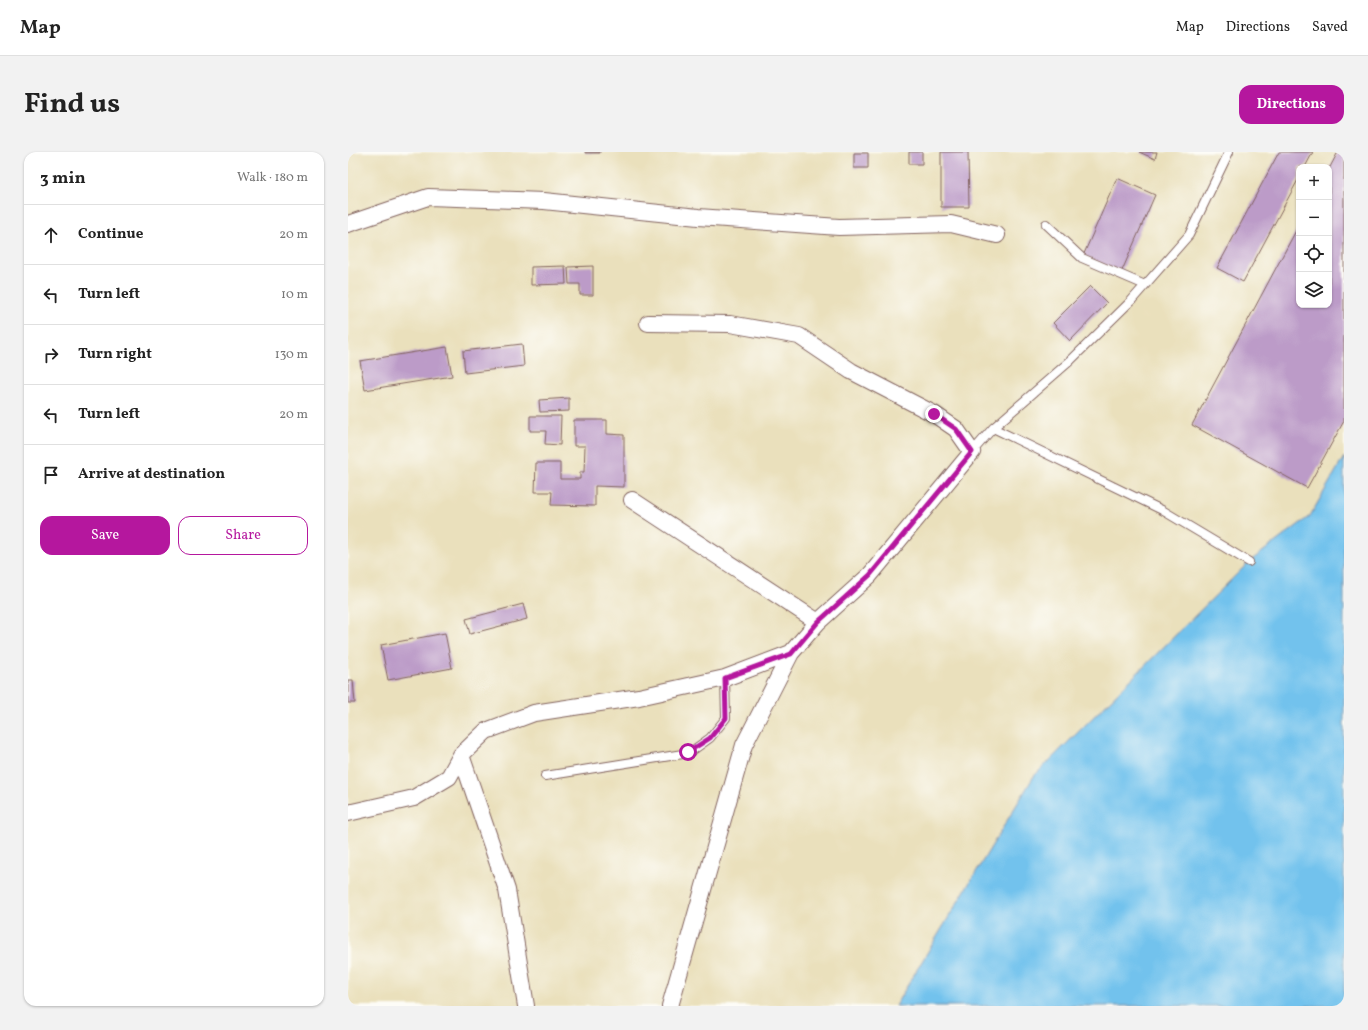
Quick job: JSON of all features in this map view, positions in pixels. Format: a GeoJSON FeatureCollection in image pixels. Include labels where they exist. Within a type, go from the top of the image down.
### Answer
{"type":"FeatureCollection","features":[{"type":"Feature","properties":{"kind":"street"},"geometry":{"type":"LineString","coordinates":[[348,224],[428,197],[544,201],[698,217],[839,227],[951,224],[998,235]]}},
{"type":"Feature","properties":{"kind":"street"},"geometry":{"type":"LineString","coordinates":[[648,323],[730,324],[799,336],[850,371],[934,414],[956,429],[972,452],[870,575],[818,622],[791,654],[744,745],[670,1006]]}},
{"type":"Feature","properties":{"kind":"street"},"geometry":{"type":"LineString","coordinates":[[632,500],[818,622]]}},
{"type":"Feature","properties":{"kind":"street"},"geometry":{"type":"LineString","coordinates":[[348,813],[414,798],[449,776],[461,755],[486,732],[534,713],[639,697],[725,678],[791,654]]}},
{"type":"Feature","properties":{"kind":"street"},"geometry":{"type":"LineString","coordinates":[[461,755],[507,890],[526,1006]]}},
{"type":"Feature","properties":{"kind":"lane"},"geometry":{"type":"LineString","coordinates":[[972,452],[993,428],[1070,361],[1131,301],[1189,235],[1229,152]]}},
{"type":"Feature","properties":{"kind":"lane"},"geometry":{"type":"LineString","coordinates":[[1046,224],[1082,258],[1145,285]]}},
{"type":"Feature","properties":{"kind":"lane"},"geometry":{"type":"LineString","coordinates":[[993,428],[1162,510],[1249,562]]}},
{"type":"Feature","properties":{"kind":"lane"},"geometry":{"type":"LineString","coordinates":[[545,776],[688,752],[710,738],[726,718],[725,678]]}},
{"type":"Feature","properties":{"kind":"water"},"geometry":{"type":"Polygon","coordinates":[[[1344,457],[1344,1006],[895,1006],[1034,776],[1249,562],[1310,516],[1344,457]]]}},
{"type":"Feature","properties":{"kind":"building"},"geometry":{"type":"Polygon","coordinates":[[[600,152],[600,153],[585,153],[600,152]]]}},
{"type":"Feature","properties":{"kind":"building"},"geometry":{"type":"Polygon","coordinates":[[[909,152],[922,152],[922,164],[909,164],[909,152]]]}},
{"type":"Feature","properties":{"kind":"building"},"geometry":{"type":"Polygon","coordinates":[[[941,152],[968,152],[969,207],[941,207],[941,152]]]}},
{"type":"Feature","properties":{"kind":"building"},"geometry":{"type":"Polygon","coordinates":[[[1139,152],[1157,152],[1155,159],[1139,152]]]}},
{"type":"Feature","properties":{"kind":"building"},"geometry":{"type":"Polygon","coordinates":[[[1279,152],[1313,152],[1307,164],[1296,164],[1296,184],[1243,282],[1217,268],[1279,152]]]}},
{"type":"Feature","properties":{"kind":"building"},"geometry":{"type":"Polygon","coordinates":[[[1338,152],[1344,152],[1344,421],[1307,488],[1192,425],[1296,231],[1296,308],[1332,308],[1332,164],[1338,152]]]}},
{"type":"Feature","properties":{"kind":"building"},"geometry":{"type":"Polygon","coordinates":[[[854,153],[868,153],[868,168],[854,168],[854,153]]]}},
{"type":"Feature","properties":{"kind":"building"},"geometry":{"type":"Polygon","coordinates":[[[1117,178],[1155,195],[1121,273],[1083,256],[1117,178]]]}},
{"type":"Feature","properties":{"kind":"building"},"geometry":{"type":"Polygon","coordinates":[[[565,266],[566,284],[531,285],[531,267],[565,266]]]}},
{"type":"Feature","properties":{"kind":"building"},"geometry":{"type":"Polygon","coordinates":[[[593,266],[593,295],[580,295],[580,284],[569,284],[568,267],[593,266]]]}},
{"type":"Feature","properties":{"kind":"building"},"geometry":{"type":"Polygon","coordinates":[[[1090,286],[1107,303],[1070,341],[1053,323],[1090,286]]]}},
{"type":"Feature","properties":{"kind":"building"},"geometry":{"type":"Polygon","coordinates":[[[522,344],[524,366],[465,373],[463,351],[522,344]]]}},
{"type":"Feature","properties":{"kind":"building"},"geometry":{"type":"Polygon","coordinates":[[[447,347],[452,376],[365,390],[360,361],[447,347]]]}},
{"type":"Feature","properties":{"kind":"building"},"geometry":{"type":"Polygon","coordinates":[[[569,398],[569,411],[540,412],[539,400],[569,398]]]}},
{"type":"Feature","properties":{"kind":"building"},"geometry":{"type":"Polygon","coordinates":[[[530,416],[561,416],[560,445],[545,444],[546,431],[530,431],[530,416]]]}},
{"type":"Feature","properties":{"kind":"building"},"geometry":{"type":"Polygon","coordinates":[[[574,420],[607,420],[607,434],[624,435],[624,487],[595,486],[595,506],[551,505],[552,492],[535,492],[536,463],[560,463],[560,479],[580,479],[580,472],[584,472],[585,446],[574,446],[574,420]]]}},
{"type":"Feature","properties":{"kind":"building"},"geometry":{"type":"Polygon","coordinates":[[[523,604],[527,619],[470,634],[466,619],[523,604]]]}},
{"type":"Feature","properties":{"kind":"building"},"geometry":{"type":"Polygon","coordinates":[[[445,633],[452,668],[388,680],[381,645],[445,633]]]}},
{"type":"Feature","properties":{"kind":"building"},"geometry":{"type":"Polygon","coordinates":[[[348,680],[353,680],[355,703],[348,703],[348,680]]]}},
{"type":"Feature","properties":{"kind":"route"},"geometry":{"type":"LineString","coordinates":[[688,752],[710,738],[726,718],[725,678],[791,654],[818,622],[870,575],[972,452],[956,429],[934,414]]}}]}
